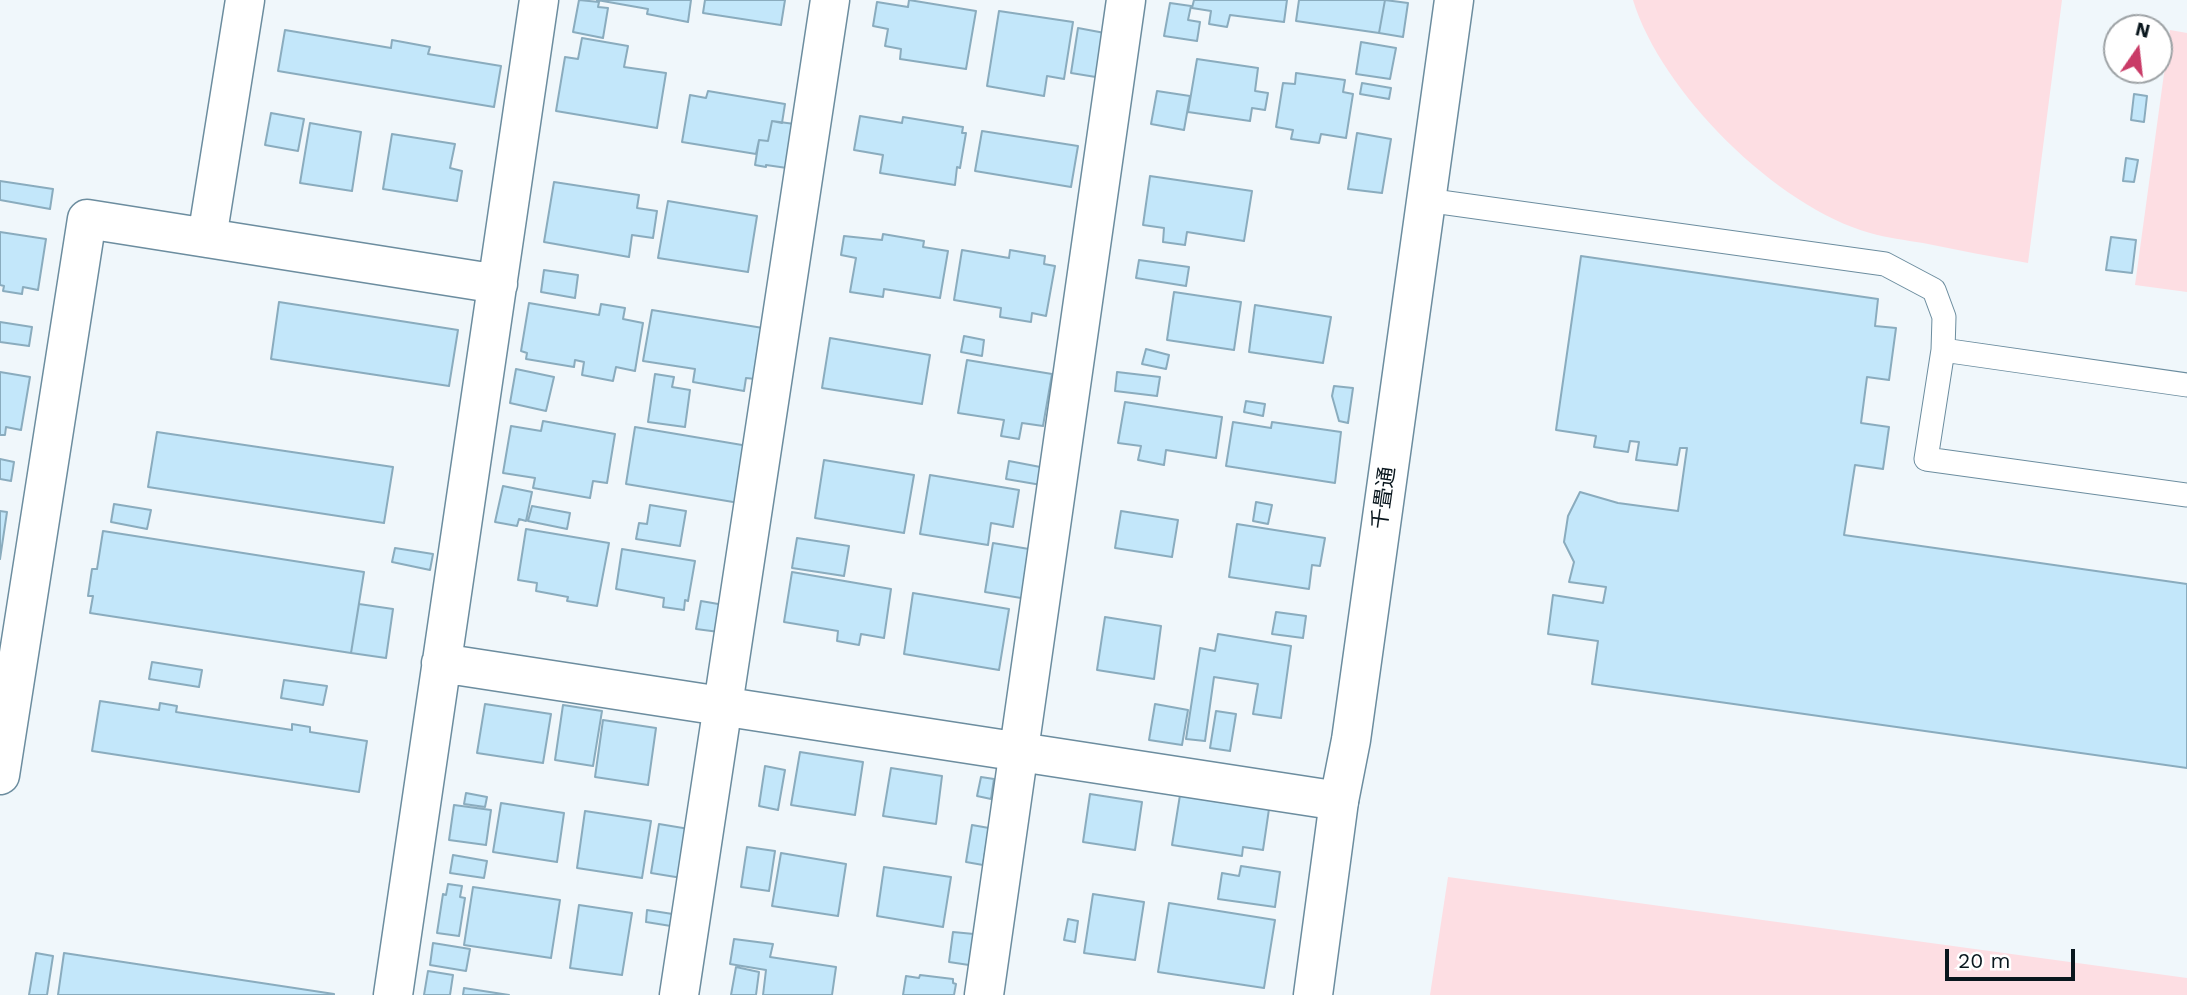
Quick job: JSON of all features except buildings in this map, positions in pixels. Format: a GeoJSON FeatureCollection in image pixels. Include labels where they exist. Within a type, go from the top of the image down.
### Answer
{"type":"FeatureCollection","features":[{"type":"Feature","properties":{"kind":"street"},"geometry":{"type":"LineString","coordinates":[[207,238],[245,0]]}},
{"type":"Feature","properties":{"kind":"street"},"geometry":{"type":"LineString","coordinates":[[393,995],[539,0]]}},
{"type":"Feature","properties":{"kind":"street"},"geometry":{"type":"LineString","coordinates":[[679,995],[830,0]]}},
{"type":"Feature","properties":{"kind":"street"},"geometry":{"type":"LineString","coordinates":[[984,995],[1126,0]]}},
{"type":"Feature","properties":{"kind":"street","name":"千畳通"},"geometry":{"type":"LineString","coordinates":[[1312,995],[1339,801],[1351,740],[1454,0]]}},
{"type":"Feature","properties":{"kind":"street"},"geometry":{"type":"LineString","coordinates":[[0,775],[88,219],[498,284]]}},
{"type":"Feature","properties":{"kind":"street"},"geometry":{"type":"LineString","coordinates":[[442,663],[1339,801]]}},
{"type":"Feature","properties":{"kind":"lane"},"geometry":{"type":"LineString","coordinates":[[1426,200],[1885,264],[1934,290],[1944,317],[1943,350],[1926,459],[2187,495]]}},
{"type":"Feature","properties":{"kind":"lane"},"geometry":{"type":"LineString","coordinates":[[1943,350],[2187,385]]}},
{"type":"Feature","properties":{"kind":"shaded area"},"geometry":{"type":"Polygon","coordinates":[[[1633,0],[2062,0],[2028,263],[1870,233],[1834,219],[1798,199],[1727,141],[1696,107],[1669,72],[1647,35],[1633,0]]]}},
{"type":"Feature","properties":{"kind":"shaded area"},"geometry":{"type":"Polygon","coordinates":[[[2173,31],[2187,33],[2187,292],[2135,285],[2163,84],[2173,84],[2173,31]]]}},
{"type":"Feature","properties":{"kind":"shaded area"},"geometry":{"type":"Polygon","coordinates":[[[1448,877],[2187,978],[2187,995],[1430,995],[1448,877]]]}}]}
